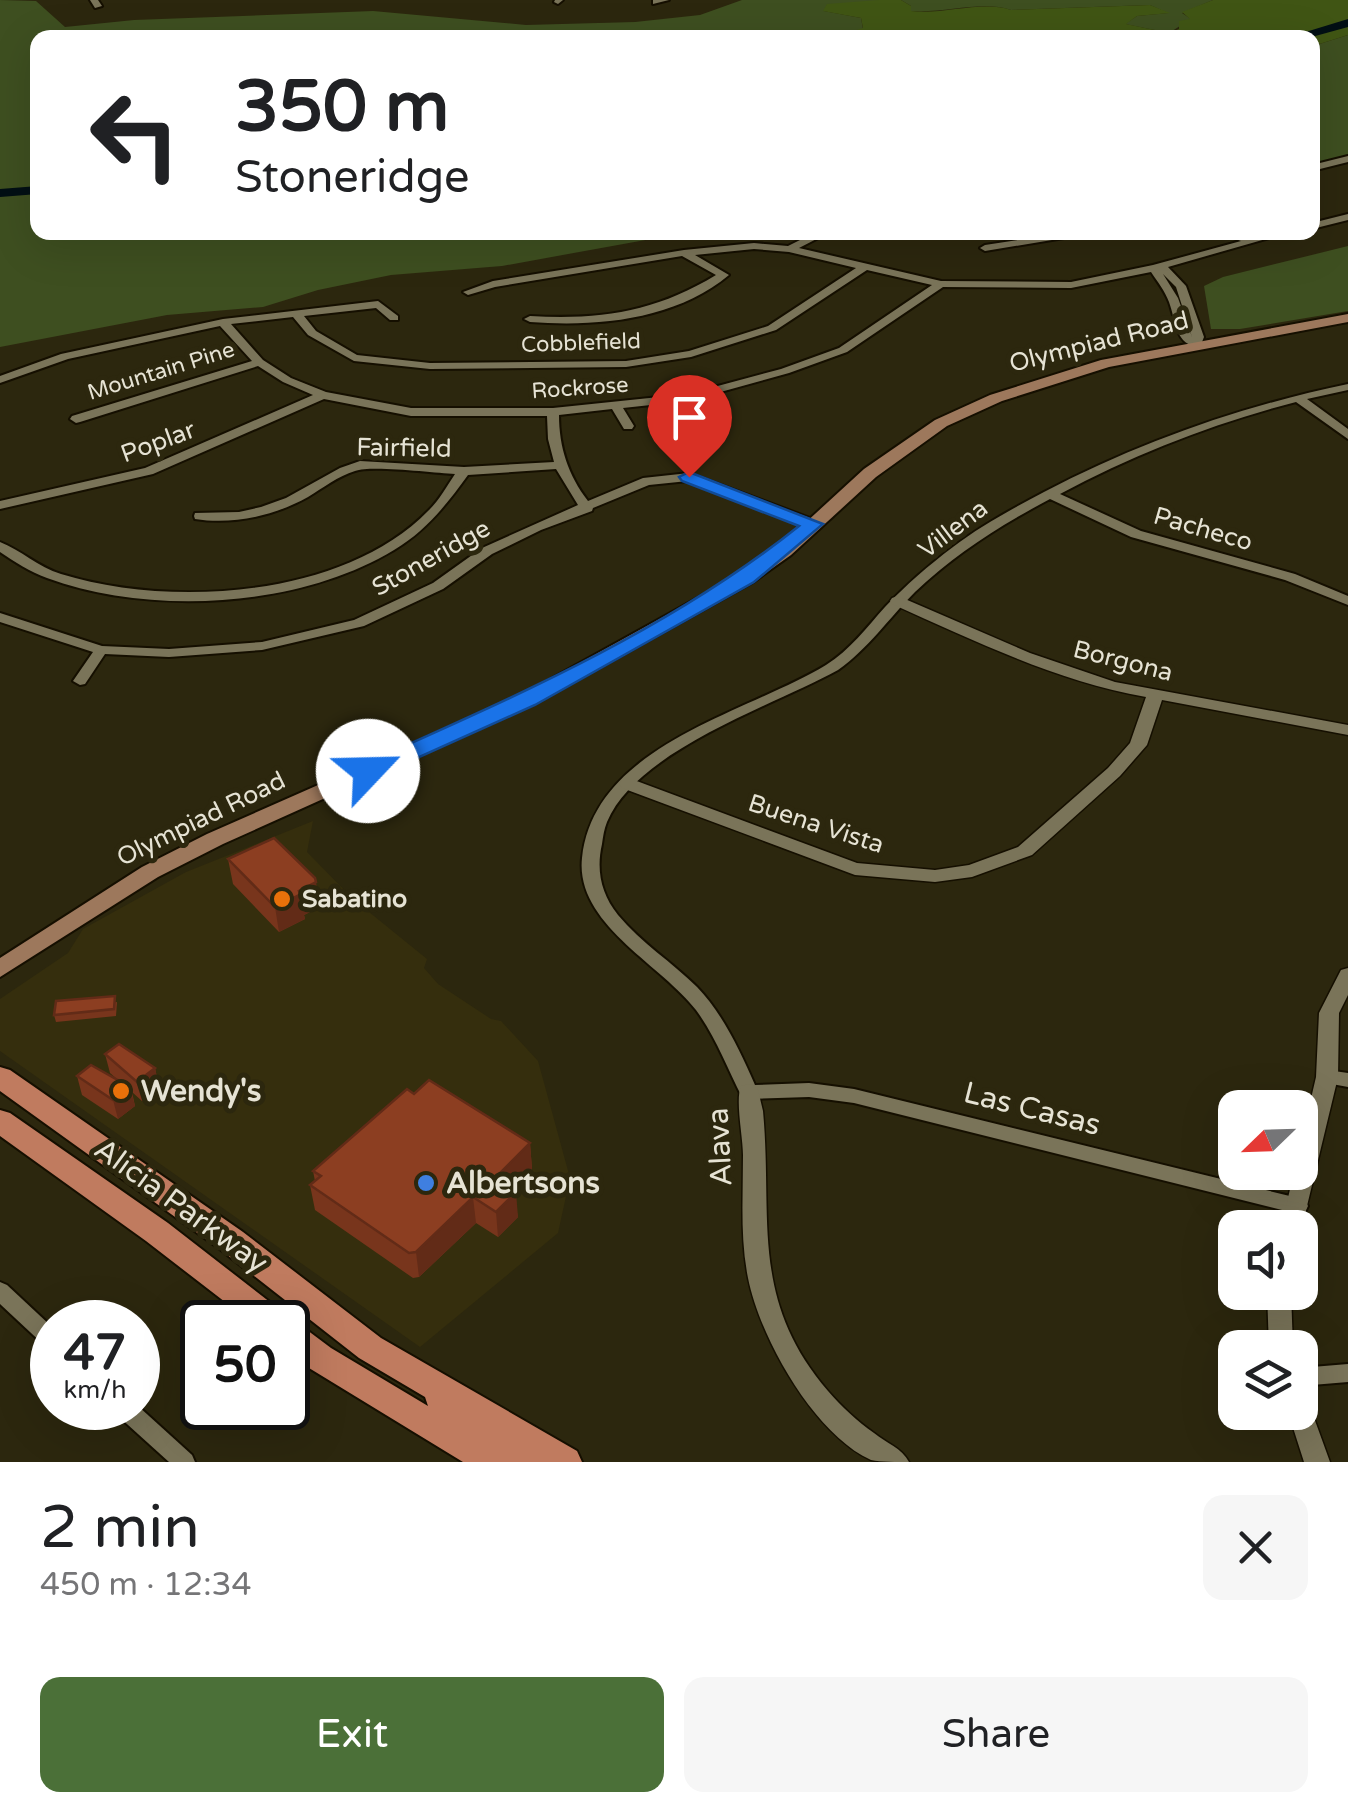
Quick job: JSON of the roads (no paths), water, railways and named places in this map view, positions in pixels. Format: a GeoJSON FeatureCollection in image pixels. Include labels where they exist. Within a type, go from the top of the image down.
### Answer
{"type":"FeatureCollection","features":[{"type":"Feature","properties":{"kind":"main road","name":"Olympiad Road"},"geometry":{"type":"LineString","coordinates":[[0,969],[116,892],[215,839],[527,700],[747,578],[881,464],[941,423],[1035,383],[1106,363],[1348,318]]}},
{"type":"Feature","properties":{"kind":"main road","name":"Alicia Parkway"},"geometry":{"type":"LineString","coordinates":[[0,1077],[232,1242],[370,1348],[564,1462]]}},
{"type":"Feature","properties":{"kind":"main road","name":"Alicia Parkway"},"geometry":{"type":"LineString","coordinates":[[0,1121],[245,1300]]}},
{"type":"Feature","properties":{"kind":"main road"},"geometry":{"type":"LineString","coordinates":[[310,1350],[492,1462]]}},
{"type":"Feature","properties":{"kind":"main road"},"geometry":{"type":"LineString","coordinates":[[438,1387],[448,1417],[529,1462]]}},
{"type":"Feature","properties":{"kind":"street"},"geometry":{"type":"LineString","coordinates":[[1320,166],[1348,159]]}},
{"type":"Feature","properties":{"kind":"street"},"geometry":{"type":"LineString","coordinates":[[1320,224],[1348,217]]}},
{"type":"Feature","properties":{"kind":"street"},"geometry":{"type":"LineString","coordinates":[[789,249],[808,240]]}},
{"type":"Feature","properties":{"kind":"street"},"geometry":{"type":"LineString","coordinates":[[985,248],[1040,240]]}},
{"type":"Feature","properties":{"kind":"street"},"geometry":{"type":"LineString","coordinates":[[468,292],[493,284],[684,253],[754,246],[789,249],[941,284],[1071,285],[1256,240]]}},
{"type":"Feature","properties":{"kind":"street"},"geometry":{"type":"LineString","coordinates":[[530,320],[571,323],[629,318],[689,298],[724,275],[684,253]]}},
{"type":"Feature","properties":{"kind":"street","name":"Cobblefield"},"geometry":{"type":"LineString","coordinates":[[295,312],[312,333],[354,358],[430,366],[626,364],[691,354],[772,328],[864,267]]}},
{"type":"Feature","properties":{"kind":"street"},"geometry":{"type":"LineString","coordinates":[[1157,267],[1168,280],[1185,325],[1184,337],[1196,345]]}},
{"type":"Feature","properties":{"kind":"street","name":"Rockrose"},"geometry":{"type":"LineString","coordinates":[[223,322],[258,362],[323,396],[411,412],[553,412],[688,397],[821,359],[866,336],[941,284]]}},
{"type":"Feature","properties":{"kind":"street"},"geometry":{"type":"LineString","coordinates":[[0,380],[65,356],[223,322],[378,304],[394,318]]}},
{"type":"Feature","properties":{"kind":"street","name":"Mountain Pine"},"geometry":{"type":"LineString","coordinates":[[76,419],[258,362]]}},
{"type":"Feature","properties":{"kind":"street","name":"Villena"},"geometry":{"type":"LineString","coordinates":[[628,784],[692,736],[839,663],[864,642],[898,601],[980,533],[1049,494],[1247,411],[1348,387]]}},
{"type":"Feature","properties":{"kind":"street","name":"Poplar"},"geometry":{"type":"LineString","coordinates":[[0,505],[149,471],[323,396]]}},
{"type":"Feature","properties":{"kind":"street"},"geometry":{"type":"LineString","coordinates":[[1297,397],[1348,435]]}},
{"type":"Feature","properties":{"kind":"street"},"geometry":{"type":"LineString","coordinates":[[617,407],[628,426]]}},
{"type":"Feature","properties":{"kind":"street"},"geometry":{"type":"LineString","coordinates":[[553,412],[552,438],[558,465],[586,508]]}},
{"type":"Feature","properties":{"kind":"street","name":"Fairfield"},"geometry":{"type":"LineString","coordinates":[[200,516],[221,518],[273,508],[300,497],[345,469],[360,466],[464,471],[558,465]]}},
{"type":"Feature","properties":{"kind":"street"},"geometry":{"type":"LineString","coordinates":[[0,546],[31,566],[91,586],[170,597],[251,593],[326,574],[395,544],[431,519],[448,500],[464,471]]}},
{"type":"Feature","properties":{"kind":"street","name":"Stoneridge"},"geometry":{"type":"LineString","coordinates":[[0,617],[101,650],[170,654],[262,646],[359,623],[438,586],[487,551],[647,481],[689,477],[814,524]]}},
{"type":"Feature","properties":{"kind":"street","name":"Pacheco"},"geometry":{"type":"LineString","coordinates":[[1049,494],[1136,534],[1290,577],[1348,601]]}},
{"type":"Feature","properties":{"kind":"street","name":"Borgona"},"geometry":{"type":"LineString","coordinates":[[898,601],[1066,673],[1155,696],[1348,730]]}},
{"type":"Feature","properties":{"kind":"street"},"geometry":{"type":"LineString","coordinates":[[80,681],[101,650]]}},
{"type":"Feature","properties":{"kind":"street","name":"Buena Vista"},"geometry":{"type":"LineString","coordinates":[[628,784],[855,868],[935,876],[972,871],[1025,852],[1114,772],[1138,745],[1155,696]]}},
{"type":"Feature","properties":{"kind":"street","name":"Alava"},"geometry":{"type":"LineString","coordinates":[[628,784],[601,817],[595,834],[590,863],[597,894],[615,922],[693,994],[720,1031],[749,1092],[757,1139],[754,1243],[766,1306],[783,1346],[823,1404],[852,1432],[896,1462]]}},
{"type":"Feature","properties":{"kind":"street"},"geometry":{"type":"LineString","coordinates":[[1297,1210],[1337,1078],[1330,1013],[1348,974]]}},
{"type":"Feature","properties":{"kind":"street","name":"Las Casas"},"geometry":{"type":"LineString","coordinates":[[749,1092],[809,1090],[854,1096],[1269,1210]]}},
{"type":"Feature","properties":{"kind":"street"},"geometry":{"type":"LineString","coordinates":[[0,1291],[30,1319]]}},
{"type":"Feature","properties":{"kind":"street"},"geometry":{"type":"LineString","coordinates":[[1318,1376],[1348,1374]]}},
{"type":"Feature","properties":{"kind":"street"},"geometry":{"type":"LineString","coordinates":[[149,1430],[184,1462]]}},
{"type":"Feature","properties":{"kind":"street"},"geometry":{"type":"LineString","coordinates":[[1306,1430],[1317,1462]]}},
{"type":"Feature","properties":{"kind":"waterway"},"geometry":{"type":"LineString","coordinates":[[1320,30],[1348,23]]}},
{"type":"Feature","properties":{"kind":"waterway"},"geometry":{"type":"LineString","coordinates":[[0,193],[30,191]]}},
{"type":"Feature","properties":{"kind":"place","name":"Sabatino"},"geometry":{"type":"Point","coordinates":[282,899]}},
{"type":"Feature","properties":{"kind":"place","name":"Wendy's"},"geometry":{"type":"Point","coordinates":[121,1091]}},
{"type":"Feature","properties":{"kind":"place","name":"Albertsons"},"geometry":{"type":"Point","coordinates":[426,1183]}}]}
